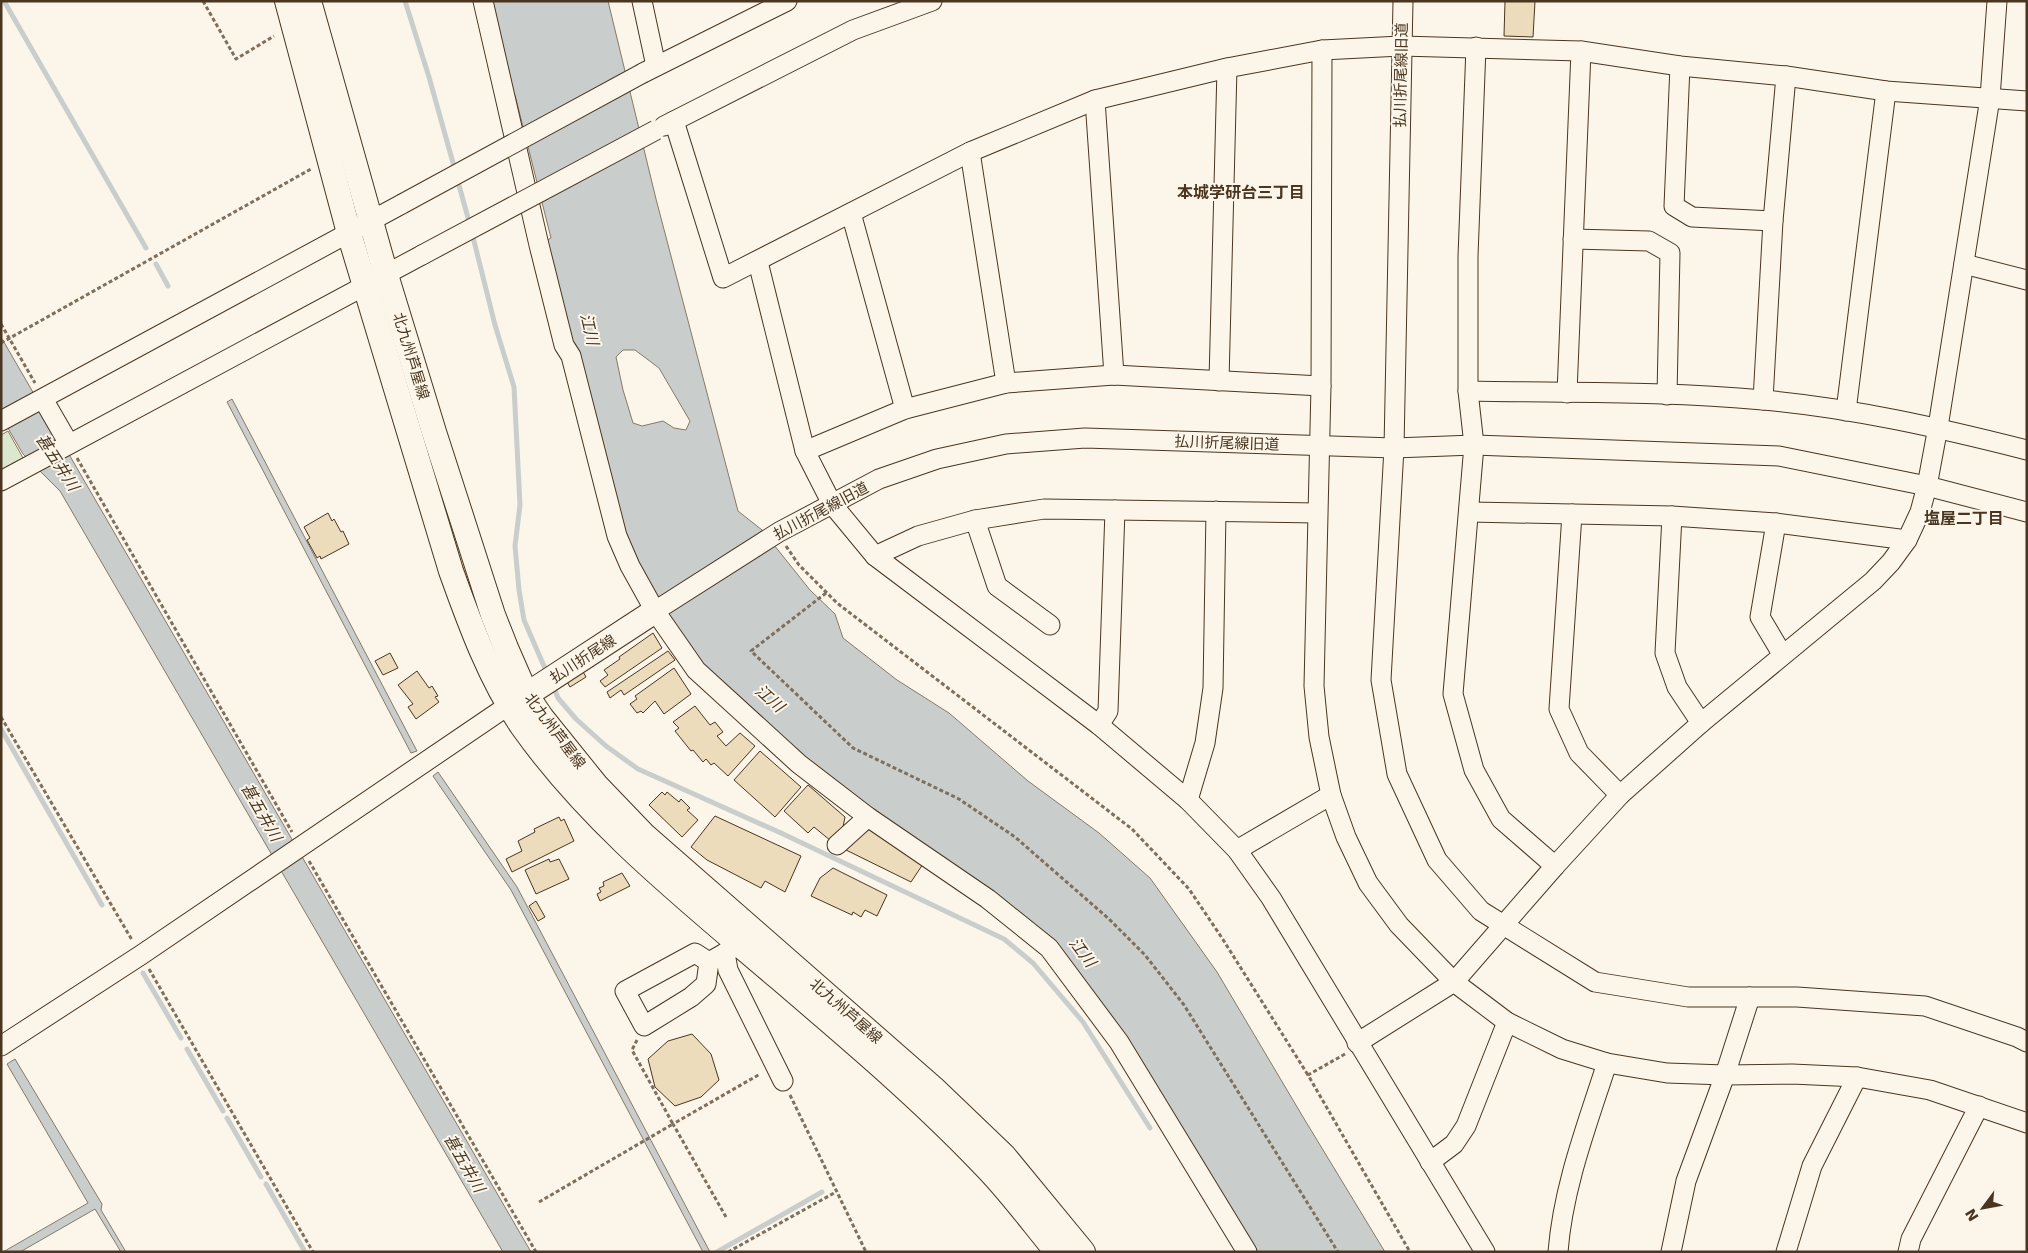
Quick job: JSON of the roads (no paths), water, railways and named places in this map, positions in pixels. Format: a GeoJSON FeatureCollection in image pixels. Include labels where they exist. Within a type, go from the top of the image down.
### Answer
{"type":"FeatureCollection","features":[{"type":"Feature","properties":{"kind":"main road","name":"北九州芦屋線"},"geometry":{"type":"LineString","coordinates":[[287,1],[349,233],[451,570],[470,625],[518,701]]}},
{"type":"Feature","properties":{"kind":"main road","name":"北九州芦屋線"},"geometry":{"type":"LineString","coordinates":[[309,1],[386,275],[475,562],[506,648],[523,727],[575,793],[623,842],[732,948],[912,1095],[983,1164],[1056,1252]]}},
{"type":"Feature","properties":{"kind":"main road","name":"払川折尾線"},"geometry":{"type":"LineString","coordinates":[[518,701],[658,609]]}},
{"type":"Feature","properties":{"kind":"main road","name":"北九州芦屋線"},"geometry":{"type":"LineString","coordinates":[[732,948],[933,1088],[1004,1156],[1083,1252]]}},
{"type":"Feature","properties":{"kind":"street"},"geometry":{"type":"LineString","coordinates":[[483,1],[564,345],[571,356],[617,536],[630,566],[696,670],[799,764],[868,817],[988,899],[1048,948],[1119,1042],[1246,1252]]}},
{"type":"Feature","properties":{"kind":"street"},"geometry":{"type":"LineString","coordinates":[[642,1],[650,69]]}},
{"type":"Feature","properties":{"kind":"street"},"geometry":{"type":"LineString","coordinates":[[1,421],[650,69],[787,1]]}},
{"type":"Feature","properties":{"kind":"street"},"geometry":{"type":"LineString","coordinates":[[1,482],[656,130],[853,30],[932,1]]}},
{"type":"Feature","properties":{"kind":"street","name":"払川折尾線旧道"},"geometry":{"type":"LineString","coordinates":[[658,609],[779,532],[879,480],[937,459],[1006,444],[1085,438],[1394,448],[1403,1]]}},
{"type":"Feature","properties":{"kind":"street"},"geometry":{"type":"LineString","coordinates":[[1358,1045],[1454,982],[1620,795],[1782,654],[1872,581],[1891,562],[1907,540],[1920,512],[1938,427],[1990,98],[1997,1]]}},
{"type":"Feature","properties":{"kind":"street"},"geometry":{"type":"LineString","coordinates":[[674,121],[723,278],[758,262],[970,152],[1095,100],[1227,68],[1322,50],[1401,46],[1581,51],[1680,66],[1786,76],[1886,91],[2027,101]]}},
{"type":"Feature","properties":{"kind":"street"},"geometry":{"type":"LineString","coordinates":[[1476,47],[1468,256],[1468,391],[1474,445],[1453,694],[1474,770],[1501,819],[1555,866]]}},
{"type":"Feature","properties":{"kind":"street"},"geometry":{"type":"LineString","coordinates":[[1322,50],[1321,386],[1314,686],[1320,737],[1331,795],[1346,837],[1368,882],[1399,925],[1454,982],[1507,1022],[1562,1049],[1608,1064],[1667,1072],[1857,1077],[1930,1090],[2027,1123]]}},
{"type":"Feature","properties":{"kind":"street"},"geometry":{"type":"LineString","coordinates":[[1567,393],[1581,51]]}},
{"type":"Feature","properties":{"kind":"street"},"geometry":{"type":"LineString","coordinates":[[1680,66],[1674,206],[1692,217],[1773,221]]}},
{"type":"Feature","properties":{"kind":"street"},"geometry":{"type":"LineString","coordinates":[[1219,381],[1227,68]]}},
{"type":"Feature","properties":{"kind":"street"},"geometry":{"type":"LineString","coordinates":[[1763,400],[1773,221],[1786,76]]}},
{"type":"Feature","properties":{"kind":"street"},"geometry":{"type":"LineString","coordinates":[[1846,411],[1886,91]]}},
{"type":"Feature","properties":{"kind":"street"},"geometry":{"type":"LineString","coordinates":[[1095,100],[1114,375]]}},
{"type":"Feature","properties":{"kind":"street"},"geometry":{"type":"LineString","coordinates":[[970,152],[1006,383]]}},
{"type":"Feature","properties":{"kind":"street"},"geometry":{"type":"LineString","coordinates":[[851,213],[905,409]]}},
{"type":"Feature","properties":{"kind":"street"},"geometry":{"type":"LineString","coordinates":[[1573,239],[1649,241],[1670,253],[1667,395]]}},
{"type":"Feature","properties":{"kind":"street"},"geometry":{"type":"LineString","coordinates":[[758,262],[805,451],[832,504],[875,556],[1099,724],[1188,800],[1237,850],[1271,898],[1484,1252]]}},
{"type":"Feature","properties":{"kind":"street"},"geometry":{"type":"LineString","coordinates":[[1964,264],[2027,280]]}},
{"type":"Feature","properties":{"kind":"street"},"geometry":{"type":"LineString","coordinates":[[805,451],[905,409],[1006,383],[1114,375],[1321,386]]}},
{"type":"Feature","properties":{"kind":"street"},"geometry":{"type":"LineString","coordinates":[[1468,391],[1667,395],[1763,400],[1846,411],[1938,427],[2027,450]]}},
{"type":"Feature","properties":{"kind":"street"},"geometry":{"type":"LineString","coordinates":[[43,399],[69,444]]}},
{"type":"Feature","properties":{"kind":"street"},"geometry":{"type":"LineString","coordinates":[[2027,512],[1927,486],[1779,456],[1474,445],[1394,448],[1381,680],[1397,774],[1437,860],[1481,912],[1595,982],[1688,997],[1797,997],[1926,1006],[2018,1037],[2027,1042]]}},
{"type":"Feature","properties":{"kind":"street"},"geometry":{"type":"LineString","coordinates":[[875,556],[918,536],[976,520],[1044,508],[1317,513]]}},
{"type":"Feature","properties":{"kind":"street"},"geometry":{"type":"LineString","coordinates":[[1099,724],[1108,712],[1116,510]]}},
{"type":"Feature","properties":{"kind":"street"},"geometry":{"type":"LineString","coordinates":[[1188,800],[1205,743],[1213,688],[1216,511]]}},
{"type":"Feature","properties":{"kind":"street"},"geometry":{"type":"LineString","coordinates":[[1469,512],[1672,516],[1776,523],[1907,540]]}},
{"type":"Feature","properties":{"kind":"street"},"geometry":{"type":"LineString","coordinates":[[1572,514],[1559,709],[1579,753],[1620,795]]}},
{"type":"Feature","properties":{"kind":"street"},"geometry":{"type":"LineString","coordinates":[[1672,516],[1664,652],[1677,688],[1701,723]]}},
{"type":"Feature","properties":{"kind":"street"},"geometry":{"type":"LineString","coordinates":[[976,520],[997,586],[1050,625]]}},
{"type":"Feature","properties":{"kind":"street"},"geometry":{"type":"LineString","coordinates":[[1776,523],[1760,617],[1782,654]]}},
{"type":"Feature","properties":{"kind":"street"},"geometry":{"type":"LineString","coordinates":[[1,1046],[141,955],[518,701]]}},
{"type":"Feature","properties":{"kind":"street"},"geometry":{"type":"LineString","coordinates":[[1237,850],[1331,795]]}},
{"type":"Feature","properties":{"kind":"street"},"geometry":{"type":"LineString","coordinates":[[836,846],[868,817]]}},
{"type":"Feature","properties":{"kind":"street"},"geometry":{"type":"LineString","coordinates":[[732,948],[706,984],[691,998],[644,1026],[625,991],[694,953],[732,948]]}},
{"type":"Feature","properties":{"kind":"street"},"geometry":{"type":"LineString","coordinates":[[732,948],[728,970],[783,1081]]}},
{"type":"Feature","properties":{"kind":"street"},"geometry":{"type":"LineString","coordinates":[[1670,1252],[1686,1181],[1725,1075],[1750,997]]}},
{"type":"Feature","properties":{"kind":"street"},"geometry":{"type":"LineString","coordinates":[[1430,1162],[1454,1144],[1466,1126],[1507,1022]]}},
{"type":"Feature","properties":{"kind":"street"},"geometry":{"type":"LineString","coordinates":[[1558,1252],[1559,1234],[1576,1160],[1608,1064]]}},
{"type":"Feature","properties":{"kind":"street"},"geometry":{"type":"LineString","coordinates":[[1786,1252],[1812,1166],[1857,1077]]}},
{"type":"Feature","properties":{"kind":"street"},"geometry":{"type":"LineString","coordinates":[[1908,1252],[1911,1238],[1979,1106]]}},
{"type":"Feature","properties":{"kind":"water","name":"江川"},"geometry":{"type":"Polygon","coordinates":[[[487,1],[608,1],[656,199],[738,511],[762,530],[810,590],[835,614],[843,638],[897,680],[949,713],[1028,781],[1099,833],[1150,878],[1217,972],[1385,1252],[1251,1252],[1083,983],[809,763],[701,665],[636,566],[568,340],[544,242],[551,238],[515,95],[508,96],[487,1]],[[623,350],[616,357],[633,423],[642,426],[663,421],[674,428],[686,430],[690,421],[659,368],[635,350],[623,350]]]}},
{"type":"Feature","properties":{"kind":"water","name":"甚五井川"},"geometry":{"type":"Polygon","coordinates":[[[1,337],[531,1252],[503,1252],[60,491],[23,454],[1,416],[1,337]]]}},
{"type":"Feature","properties":{"kind":"water"},"geometry":{"type":"Polygon","coordinates":[[[232,399],[417,751],[411,753],[227,402],[232,399]]]}},
{"type":"Feature","properties":{"kind":"water"},"geometry":{"type":"Polygon","coordinates":[[[438,772],[517,887],[710,1252],[703,1252],[511,890],[433,776],[438,772]]]}},
{"type":"Feature","properties":{"kind":"water"},"geometry":{"type":"Polygon","coordinates":[[[15,1059],[102,1204],[101,1210],[126,1252],[121,1252],[95,1209],[20,1252],[3,1252],[88,1203],[7,1064],[15,1059]]]}},
{"type":"Feature","properties":{"kind":"waterway"},"geometry":{"type":"LineString","coordinates":[[4,1],[146,248]]}},
{"type":"Feature","properties":{"kind":"waterway"},"geometry":{"type":"LineString","coordinates":[[405,1],[455,170]]}},
{"type":"Feature","properties":{"kind":"waterway"},"geometry":{"type":"LineString","coordinates":[[457,178],[470,225]]}},
{"type":"Feature","properties":{"kind":"waterway"},"geometry":{"type":"LineString","coordinates":[[472,233],[495,325],[514,387],[520,505],[515,546],[519,590],[524,620],[547,673]]}},
{"type":"Feature","properties":{"kind":"waterway"},"geometry":{"type":"LineString","coordinates":[[156,264],[168,286]]}},
{"type":"Feature","properties":{"kind":"waterway"},"geometry":{"type":"LineString","coordinates":[[553,686],[558,698],[576,719],[606,746],[638,769],[781,833],[1004,939],[1033,963],[1083,1022],[1150,1128]]}},
{"type":"Feature","properties":{"kind":"waterway"},"geometry":{"type":"LineString","coordinates":[[1,729],[102,905]]}},
{"type":"Feature","properties":{"kind":"waterway"},"geometry":{"type":"LineString","coordinates":[[143,973],[181,1038]]}},
{"type":"Feature","properties":{"kind":"waterway"},"geometry":{"type":"LineString","coordinates":[[187,1049],[223,1111]]}},
{"type":"Feature","properties":{"kind":"waterway"},"geometry":{"type":"LineString","coordinates":[[227,1118],[261,1177]]}},
{"type":"Feature","properties":{"kind":"waterway"},"geometry":{"type":"LineString","coordinates":[[266,1184],[305,1252]]}},
{"type":"Feature","properties":{"kind":"waterway"},"geometry":{"type":"LineString","coordinates":[[717,1252],[822,1192]]}},
{"type":"Feature","properties":{"kind":"district","name":"本城学研台三丁目"},"geometry":{"type":"Point","coordinates":[1241,192]}},
{"type":"Feature","properties":{"kind":"district","name":"塩屋二丁目"},"geometry":{"type":"Point","coordinates":[1964,518]}}]}
